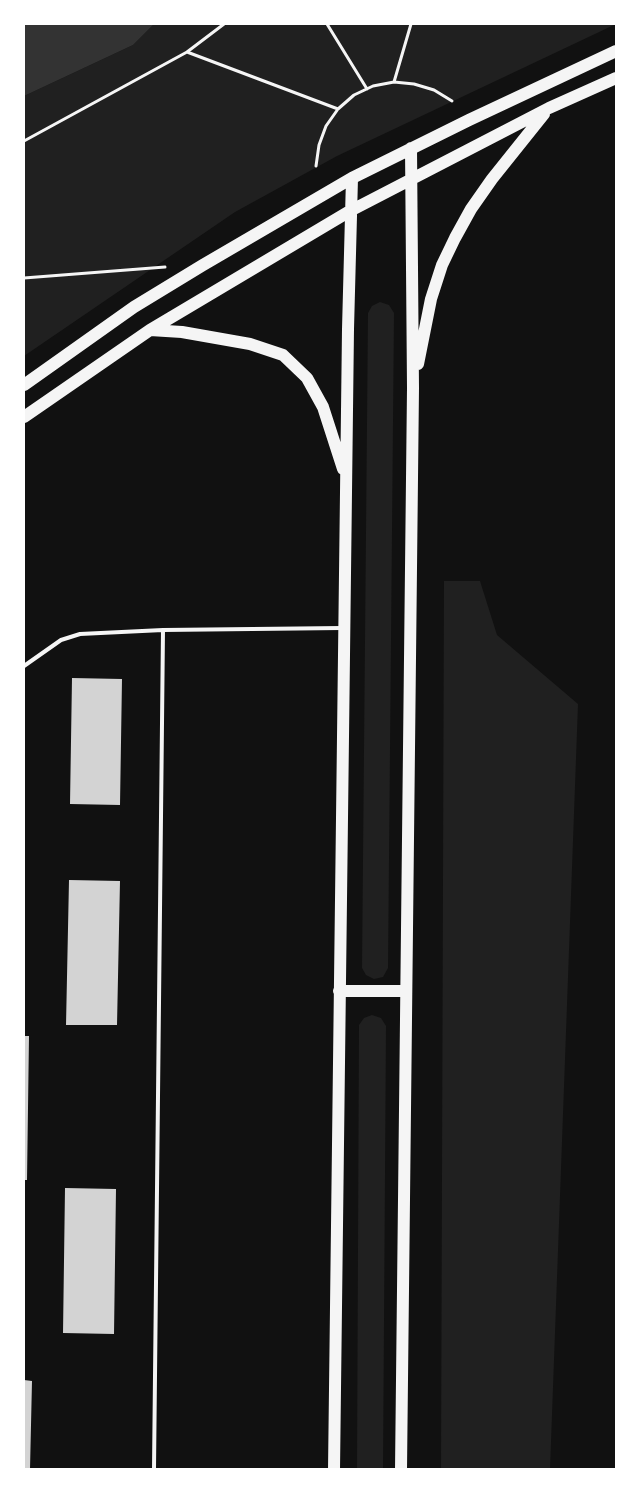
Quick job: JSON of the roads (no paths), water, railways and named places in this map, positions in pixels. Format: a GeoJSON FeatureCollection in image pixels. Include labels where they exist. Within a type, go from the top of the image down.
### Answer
{"type":"FeatureCollection","features":[{"type":"Feature","properties":{"kind":"main road"},"geometry":{"type":"LineString","coordinates":[[24,385],[134,307],[202,264],[352,178],[616,51]]}},
{"type":"Feature","properties":{"kind":"main road"},"geometry":{"type":"LineString","coordinates":[[24,417],[150,330],[350,212],[549,108],[616,78]]}},
{"type":"Feature","properties":{"kind":"main road"},"geometry":{"type":"LineString","coordinates":[[412,388],[431,299],[455,238],[471,209],[498,171],[549,108]]}},
{"type":"Feature","properties":{"kind":"main road"},"geometry":{"type":"LineString","coordinates":[[401,1469],[404,991],[412,388],[411,148]]}},
{"type":"Feature","properties":{"kind":"main road"},"geometry":{"type":"LineString","coordinates":[[334,1469],[346,478],[352,178]]}},
{"type":"Feature","properties":{"kind":"main road"},"geometry":{"type":"LineString","coordinates":[[150,330],[182,332],[250,344],[274,350],[284,355],[307,378],[323,407],[346,478]]}},
{"type":"Feature","properties":{"kind":"main road"},"geometry":{"type":"LineString","coordinates":[[339,991],[404,991]]}},
{"type":"Feature","properties":{"kind":"lane"},"geometry":{"type":"LineString","coordinates":[[24,666],[61,640],[80,634],[163,630],[344,628]]}},
{"type":"Feature","properties":{"kind":"lane"},"geometry":{"type":"LineString","coordinates":[[154,1469],[163,630]]}}]}
